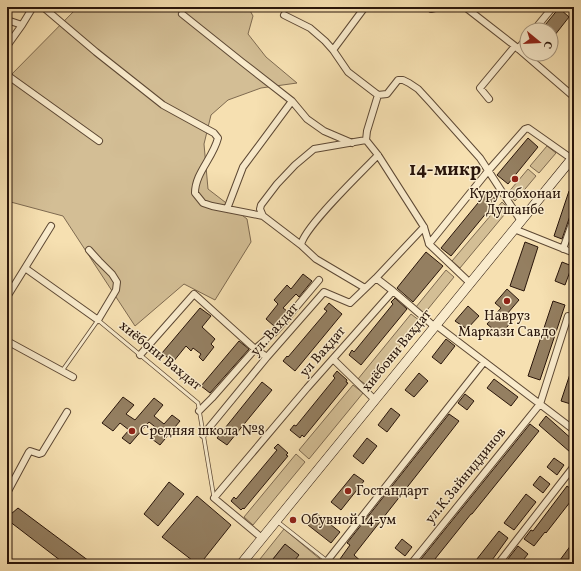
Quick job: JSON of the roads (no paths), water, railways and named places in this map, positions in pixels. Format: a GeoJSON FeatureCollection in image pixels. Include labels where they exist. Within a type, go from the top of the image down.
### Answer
{"type":"FeatureCollection","features":[{"type":"Feature","properties":{"kind":"main road","name":"хиёбони Ваҳдат"},"geometry":{"type":"LineString","coordinates":[[241,564],[573,157]]}},
{"type":"Feature","properties":{"kind":"street"},"geometry":{"type":"LineString","coordinates":[[7,46],[33,7]]}},
{"type":"Feature","properties":{"kind":"street"},"geometry":{"type":"LineString","coordinates":[[43,7],[96,52],[163,105],[214,133],[218,138],[216,147],[195,184],[194,193],[203,202],[227,209],[263,216],[301,245],[316,259],[365,288]]}},
{"type":"Feature","properties":{"kind":"street"},"geometry":{"type":"LineString","coordinates":[[333,50],[365,7]]}},
{"type":"Feature","properties":{"kind":"street"},"geometry":{"type":"LineString","coordinates":[[428,7],[439,7]]}},
{"type":"Feature","properties":{"kind":"street"},"geometry":{"type":"LineString","coordinates":[[465,7],[517,48],[574,97]]}},
{"type":"Feature","properties":{"kind":"street"},"geometry":{"type":"LineString","coordinates":[[540,22],[552,7]]}},
{"type":"Feature","properties":{"kind":"street"},"geometry":{"type":"LineString","coordinates":[[182,14],[292,101],[306,119],[324,131],[352,143]]}},
{"type":"Feature","properties":{"kind":"street"},"geometry":{"type":"LineString","coordinates":[[284,15],[310,28],[333,50],[348,72],[378,94],[387,94],[398,80],[403,80],[418,89],[480,158],[521,221]]}},
{"type":"Feature","properties":{"kind":"street"},"geometry":{"type":"LineString","coordinates":[[7,20],[22,25]]}},
{"type":"Feature","properties":{"kind":"street"},"geometry":{"type":"LineString","coordinates":[[489,100],[480,88],[517,48]]}},
{"type":"Feature","properties":{"kind":"street"},"geometry":{"type":"LineString","coordinates":[[7,75],[99,141]]}},
{"type":"Feature","properties":{"kind":"street"},"geometry":{"type":"LineString","coordinates":[[378,94],[367,131],[366,140],[378,155],[424,227],[429,244],[470,283]]}},
{"type":"Feature","properties":{"kind":"street"},"geometry":{"type":"LineString","coordinates":[[227,209],[243,167],[292,101]]}},
{"type":"Feature","properties":{"kind":"street"},"geometry":{"type":"LineString","coordinates":[[429,244],[488,170],[527,128],[573,157]]}},
{"type":"Feature","properties":{"kind":"street"},"geometry":{"type":"LineString","coordinates":[[263,216],[260,209],[261,205],[295,165],[314,149],[366,140]]}},
{"type":"Feature","properties":{"kind":"street"},"geometry":{"type":"LineString","coordinates":[[301,245],[307,232],[330,204],[378,155]]}},
{"type":"Feature","properties":{"kind":"street"},"geometry":{"type":"LineString","coordinates":[[565,249],[574,218]]}},
{"type":"Feature","properties":{"kind":"street"},"geometry":{"type":"LineString","coordinates":[[7,297],[51,226]]}},
{"type":"Feature","properties":{"kind":"street"},"geometry":{"type":"LineString","coordinates":[[424,227],[376,278],[435,326],[574,429]]}},
{"type":"Feature","properties":{"kind":"street"},"geometry":{"type":"LineString","coordinates":[[514,229],[574,253]]}},
{"type":"Feature","properties":{"kind":"street"},"geometry":{"type":"LineString","coordinates":[[25,268],[98,320],[116,290],[117,282],[112,274],[99,262],[90,250]]}},
{"type":"Feature","properties":{"kind":"street","name":"ул. Вахдат"},"geometry":{"type":"LineString","coordinates":[[203,435],[267,357],[324,292],[350,303],[376,278]]}},
{"type":"Feature","properties":{"kind":"street"},"geometry":{"type":"LineString","coordinates":[[199,410],[212,398],[255,349],[276,331],[319,280]]}},
{"type":"Feature","properties":{"kind":"street","name":"ул Ваҳдат"},"geometry":{"type":"LineString","coordinates":[[214,498],[393,291]]}},
{"type":"Feature","properties":{"kind":"street"},"geometry":{"type":"LineString","coordinates":[[140,355],[194,294],[255,349],[267,357]]}},
{"type":"Feature","properties":{"kind":"street"},"geometry":{"type":"LineString","coordinates":[[540,404],[568,316]]}},
{"type":"Feature","properties":{"kind":"street"},"geometry":{"type":"LineString","coordinates":[[7,341],[73,377]]}},
{"type":"Feature","properties":{"kind":"street"},"geometry":{"type":"LineString","coordinates":[[333,359],[375,400]]}},
{"type":"Feature","properties":{"kind":"street"},"geometry":{"type":"LineString","coordinates":[[329,562],[484,362]]}},
{"type":"Feature","properties":{"kind":"street","name":"ул.К.Зайниддинов"},"geometry":{"type":"LineString","coordinates":[[411,564],[540,404]]}},
{"type":"Feature","properties":{"kind":"street"},"geometry":{"type":"LineString","coordinates":[[7,493],[28,452],[30,451],[38,454],[42,453],[67,412]]}},
{"type":"Feature","properties":{"kind":"street"},"geometry":{"type":"LineString","coordinates":[[498,564],[574,466]]}},
{"type":"Feature","properties":{"kind":"street"},"geometry":{"type":"LineString","coordinates":[[214,498],[262,538]]}},
{"type":"Feature","properties":{"kind":"lane","name":"хиёбони Вахдат"},"geometry":{"type":"LineString","coordinates":[[62,371],[98,320],[198,403],[214,498]]}},
{"type":"Feature","properties":{"kind":"lane"},"geometry":{"type":"LineString","coordinates":[[277,521],[329,562]]}},
{"type":"Feature","properties":{"kind":"place","name":"Курутобхонаи Душанбе"},"geometry":{"type":"Point","coordinates":[515,179]}},
{"type":"Feature","properties":{"kind":"place","name":"Навруз Маркази Савдо"},"geometry":{"type":"Point","coordinates":[507,301]}},
{"type":"Feature","properties":{"kind":"place","name":"Средняя школа №8"},"geometry":{"type":"Point","coordinates":[132,431]}},
{"type":"Feature","properties":{"kind":"place","name":"Гостандарт"},"geometry":{"type":"Point","coordinates":[348,491]}},
{"type":"Feature","properties":{"kind":"place","name":"Обувной 14-ум"},"geometry":{"type":"Point","coordinates":[293,520]}},
{"type":"Feature","properties":{"kind":"district","name":"14-микр"},"geometry":{"type":"Point","coordinates":[445,170]}}]}
